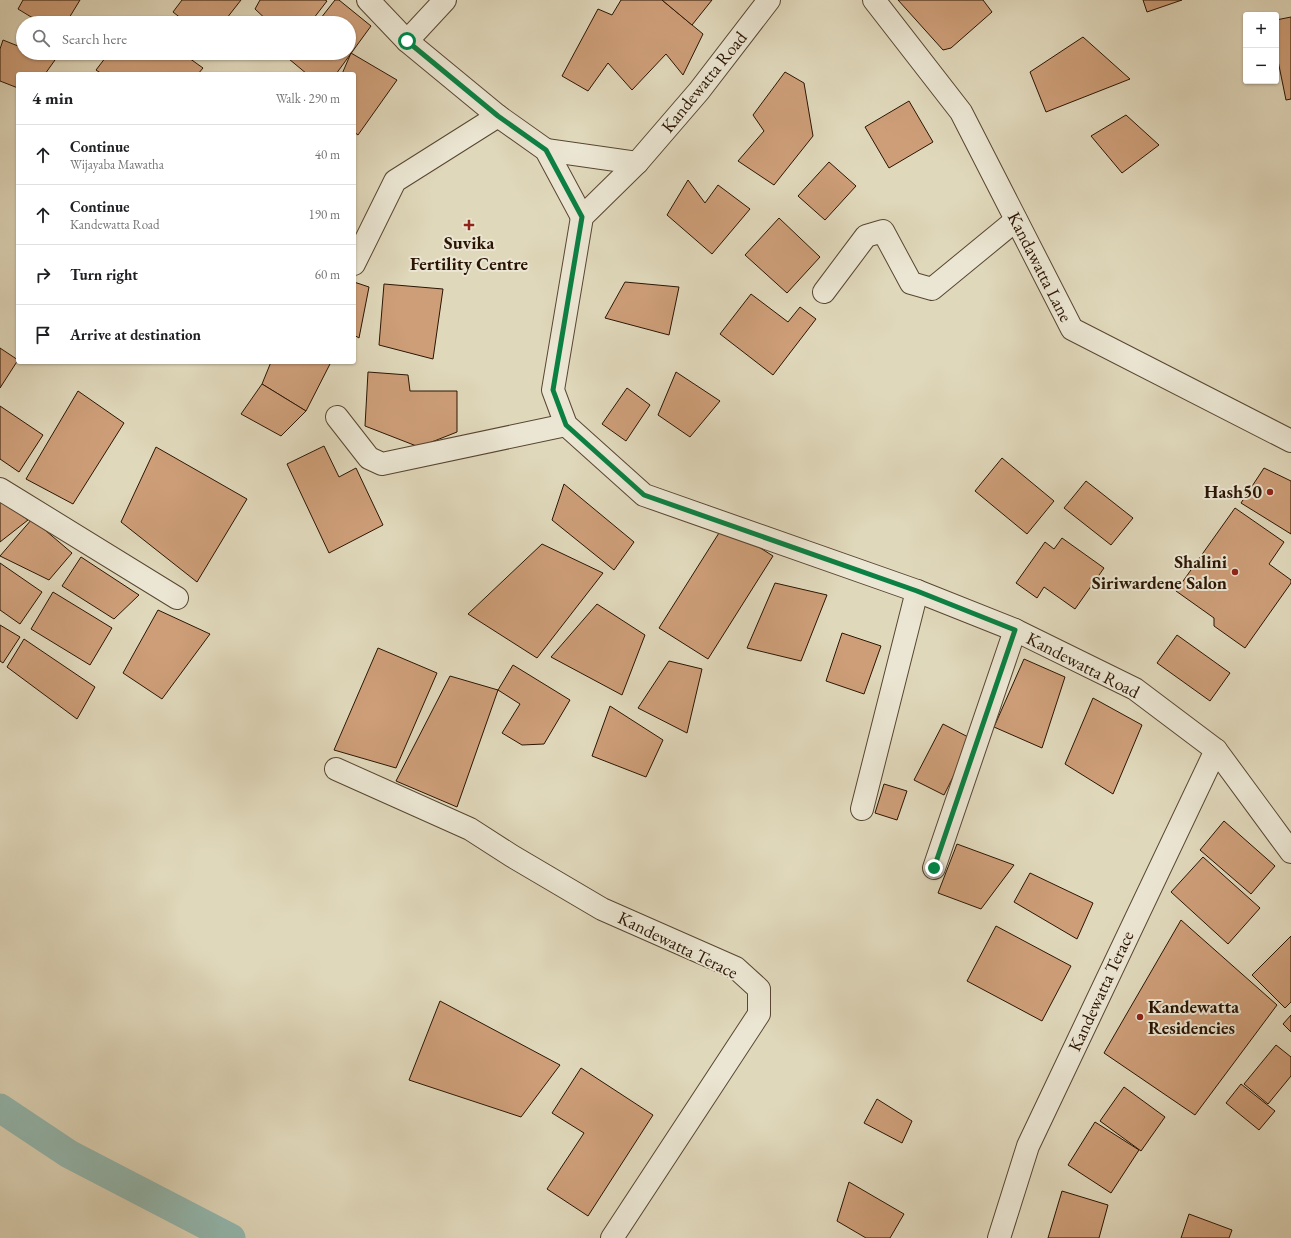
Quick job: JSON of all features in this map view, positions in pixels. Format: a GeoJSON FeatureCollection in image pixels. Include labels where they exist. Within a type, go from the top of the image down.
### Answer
{"type":"FeatureCollection","features":[{"type":"Feature","properties":{"kind":"street"},"geometry":{"type":"LineString","coordinates":[[368,0],[407,41],[498,116],[546,150],[582,217]]}},
{"type":"Feature","properties":{"kind":"street"},"geometry":{"type":"LineString","coordinates":[[407,41],[445,0]]}},
{"type":"Feature","properties":{"kind":"street","name":"Kandewatta Road"},"geometry":{"type":"LineString","coordinates":[[769,0],[699,91],[637,163],[582,217],[553,390],[566,425],[644,495],[917,591],[1015,630],[1135,689],[1216,750],[1291,852]]}},
{"type":"Feature","properties":{"kind":"street","name":"Kandawatta Lane"},"geometry":{"type":"LineString","coordinates":[[874,0],[961,112],[1072,329],[1291,441]]}},
{"type":"Feature","properties":{"kind":"street"},"geometry":{"type":"LineString","coordinates":[[356,260],[395,181],[498,116]]}},
{"type":"Feature","properties":{"kind":"street"},"geometry":{"type":"LineString","coordinates":[[546,150],[637,163]]}},
{"type":"Feature","properties":{"kind":"street"},"geometry":{"type":"LineString","coordinates":[[824,292],[866,236],[883,231],[911,283],[932,289],[1016,220]]}},
{"type":"Feature","properties":{"kind":"street"},"geometry":{"type":"LineString","coordinates":[[337,417],[369,458],[382,464],[566,425]]}},
{"type":"Feature","properties":{"kind":"street"},"geometry":{"type":"LineString","coordinates":[[0,490],[177,598]]}},
{"type":"Feature","properties":{"kind":"street"},"geometry":{"type":"LineString","coordinates":[[862,809],[917,591]]}},
{"type":"Feature","properties":{"kind":"street"},"geometry":{"type":"LineString","coordinates":[[934,868],[1015,630]]}},
{"type":"Feature","properties":{"kind":"street","name":"Kandewatta Terace"},"geometry":{"type":"LineString","coordinates":[[999,1238],[1028,1146],[1216,750]]}},
{"type":"Feature","properties":{"kind":"street","name":"Kandewatta Terace"},"geometry":{"type":"LineString","coordinates":[[336,769],[470,829],[512,856],[602,909],[736,968],[759,989],[759,1014],[612,1238]]}},
{"type":"Feature","properties":{"kind":"building"},"geometry":{"type":"Polygon","coordinates":[[[23,0],[80,0],[70,16],[30,16],[18,9],[23,0]]]}},
{"type":"Feature","properties":{"kind":"building"},"geometry":{"type":"Polygon","coordinates":[[[182,0],[241,0],[228,16],[178,16],[173,12],[182,0]]]}},
{"type":"Feature","properties":{"kind":"building"},"geometry":{"type":"Polygon","coordinates":[[[260,0],[327,1],[315,16],[262,16],[255,9],[260,0]]]}},
{"type":"Feature","properties":{"kind":"building"},"geometry":{"type":"Polygon","coordinates":[[[335,0],[339,0],[371,26],[356,47],[356,16],[322,16],[335,0]]]}},
{"type":"Feature","properties":{"kind":"building"},"geometry":{"type":"Polygon","coordinates":[[[621,0],[662,0],[703,34],[683,75],[666,54],[632,90],[608,63],[588,91],[562,76],[598,9],[612,15],[621,0]]]}},
{"type":"Feature","properties":{"kind":"building"},"geometry":{"type":"Polygon","coordinates":[[[662,0],[712,0],[692,25],[662,0]]]}},
{"type":"Feature","properties":{"kind":"building"},"geometry":{"type":"Polygon","coordinates":[[[898,0],[983,0],[992,12],[951,48],[943,50],[898,0]]]}},
{"type":"Feature","properties":{"kind":"building"},"geometry":{"type":"Polygon","coordinates":[[[1143,0],[1182,0],[1147,12],[1143,0]]]}},
{"type":"Feature","properties":{"kind":"building"},"geometry":{"type":"Polygon","coordinates":[[[1291,17],[1291,99],[1286,100],[1279,66],[1279,19],[1291,17]]]}},
{"type":"Feature","properties":{"kind":"building"},"geometry":{"type":"Polygon","coordinates":[[[1083,37],[1130,79],[1046,112],[1030,72],[1083,37]]]}},
{"type":"Feature","properties":{"kind":"building"},"geometry":{"type":"Polygon","coordinates":[[[3,40],[16,45],[16,60],[55,60],[46,72],[16,72],[16,87],[0,81],[0,49],[3,40]]]}},
{"type":"Feature","properties":{"kind":"building"},"geometry":{"type":"Polygon","coordinates":[[[356,56],[397,80],[358,135],[356,134],[356,72],[343,72],[348,60],[356,60],[356,56]]]}},
{"type":"Feature","properties":{"kind":"building"},"geometry":{"type":"Polygon","coordinates":[[[104,60],[192,60],[203,68],[200,72],[99,72],[96,70],[104,60]]]}},
{"type":"Feature","properties":{"kind":"building"},"geometry":{"type":"Polygon","coordinates":[[[290,60],[346,60],[337,72],[305,72],[290,60]]]}},
{"type":"Feature","properties":{"kind":"building"},"geometry":{"type":"Polygon","coordinates":[[[785,72],[804,83],[813,136],[774,185],[738,161],[764,131],[753,115],[785,72]]]}},
{"type":"Feature","properties":{"kind":"building"},"geometry":{"type":"Polygon","coordinates":[[[909,101],[933,142],[889,168],[865,127],[909,101]]]}},
{"type":"Feature","properties":{"kind":"building"},"geometry":{"type":"Polygon","coordinates":[[[1126,115],[1159,145],[1122,173],[1091,136],[1126,115]]]}},
{"type":"Feature","properties":{"kind":"building"},"geometry":{"type":"Polygon","coordinates":[[[829,162],[856,186],[825,220],[798,196],[829,162]]]}},
{"type":"Feature","properties":{"kind":"building"},"geometry":{"type":"Polygon","coordinates":[[[688,180],[705,203],[718,185],[750,209],[712,254],[667,215],[688,180]]]}},
{"type":"Feature","properties":{"kind":"building"},"geometry":{"type":"Polygon","coordinates":[[[779,218],[820,257],[787,293],[745,255],[779,218]]]}},
{"type":"Feature","properties":{"kind":"building"},"geometry":{"type":"Polygon","coordinates":[[[625,282],[679,287],[669,335],[605,318],[625,282]]]}},
{"type":"Feature","properties":{"kind":"building"},"geometry":{"type":"Polygon","coordinates":[[[356,283],[369,287],[359,338],[356,336],[356,283]]]}},
{"type":"Feature","properties":{"kind":"building"},"geometry":{"type":"Polygon","coordinates":[[[384,284],[443,289],[433,359],[379,345],[384,284]]]}},
{"type":"Feature","properties":{"kind":"building"},"geometry":{"type":"Polygon","coordinates":[[[751,294],[788,322],[800,307],[816,319],[773,375],[720,334],[751,294]]]}},
{"type":"Feature","properties":{"kind":"building"},"geometry":{"type":"Polygon","coordinates":[[[0,348],[16,359],[16,363],[0,388],[0,348]]]}},
{"type":"Feature","properties":{"kind":"building"},"geometry":{"type":"Polygon","coordinates":[[[270,364],[330,364],[306,411],[262,384],[270,364]]]}},
{"type":"Feature","properties":{"kind":"building"},"geometry":{"type":"Polygon","coordinates":[[[368,372],[408,375],[410,391],[457,391],[457,432],[419,447],[365,426],[368,372]]]}},
{"type":"Feature","properties":{"kind":"building"},"geometry":{"type":"Polygon","coordinates":[[[676,372],[720,401],[690,437],[658,415],[676,372]]]}},
{"type":"Feature","properties":{"kind":"building"},"geometry":{"type":"Polygon","coordinates":[[[262,384],[306,411],[281,436],[241,414],[262,384]]]}},
{"type":"Feature","properties":{"kind":"building"},"geometry":{"type":"Polygon","coordinates":[[[627,388],[650,405],[626,441],[602,424],[627,388]]]}},
{"type":"Feature","properties":{"kind":"building"},"geometry":{"type":"Polygon","coordinates":[[[78,391],[124,423],[73,504],[26,479],[78,391]]]}},
{"type":"Feature","properties":{"kind":"building"},"geometry":{"type":"Polygon","coordinates":[[[0,406],[43,435],[19,472],[0,459],[0,406]]]}},
{"type":"Feature","properties":{"kind":"building"},"geometry":{"type":"Polygon","coordinates":[[[324,446],[339,477],[356,468],[383,525],[329,553],[287,464],[324,446]]]}},
{"type":"Feature","properties":{"kind":"building"},"geometry":{"type":"Polygon","coordinates":[[[156,447],[247,499],[197,582],[121,522],[156,447]]]}},
{"type":"Feature","properties":{"kind":"building"},"geometry":{"type":"Polygon","coordinates":[[[1002,458],[1054,501],[1027,534],[975,491],[1002,458]]]}},
{"type":"Feature","properties":{"kind":"building","name":"Hash50"},"geometry":{"type":"Polygon","coordinates":[[[1264,468],[1291,481],[1291,534],[1241,503],[1264,468]]]}},
{"type":"Feature","properties":{"kind":"building"},"geometry":{"type":"Polygon","coordinates":[[[1086,481],[1133,518],[1111,545],[1064,508],[1086,481]]]}},
{"type":"Feature","properties":{"kind":"building"},"geometry":{"type":"Polygon","coordinates":[[[564,484],[634,542],[614,570],[552,520],[564,484]]]}},
{"type":"Feature","properties":{"kind":"building"},"geometry":{"type":"Polygon","coordinates":[[[0,500],[28,520],[0,542],[0,500]]]}},
{"type":"Feature","properties":{"kind":"building","name":"Shalini Siriwardene Salon"},"geometry":{"type":"Polygon","coordinates":[[[1235,508],[1284,542],[1269,564],[1291,580],[1291,583],[1245,648],[1214,626],[1214,618],[1176,591],[1235,508]]]}},
{"type":"Feature","properties":{"kind":"building"},"geometry":{"type":"Polygon","coordinates":[[[32,519],[72,553],[49,580],[0,556],[32,519]]]}},
{"type":"Feature","properties":{"kind":"building"},"geometry":{"type":"Polygon","coordinates":[[[724,525],[773,556],[708,659],[659,628],[724,525]]]}},
{"type":"Feature","properties":{"kind":"building"},"geometry":{"type":"Polygon","coordinates":[[[1062,538],[1104,568],[1075,609],[1044,587],[1037,598],[1016,583],[1045,542],[1054,549],[1062,538]]]}},
{"type":"Feature","properties":{"kind":"building"},"geometry":{"type":"Polygon","coordinates":[[[542,544],[603,573],[537,658],[468,614],[542,544]]]}},
{"type":"Feature","properties":{"kind":"building"},"geometry":{"type":"Polygon","coordinates":[[[81,557],[139,595],[114,619],[62,586],[81,557]]]}},
{"type":"Feature","properties":{"kind":"building"},"geometry":{"type":"Polygon","coordinates":[[[0,563],[42,592],[20,624],[0,610],[0,563]]]}},
{"type":"Feature","properties":{"kind":"building"},"geometry":{"type":"Polygon","coordinates":[[[775,583],[827,595],[801,661],[747,648],[775,583]]]}},
{"type":"Feature","properties":{"kind":"building"},"geometry":{"type":"Polygon","coordinates":[[[53,592],[112,628],[90,665],[31,629],[53,592]]]}},
{"type":"Feature","properties":{"kind":"building"},"geometry":{"type":"Polygon","coordinates":[[[597,604],[645,635],[622,695],[551,657],[597,604]]]}},
{"type":"Feature","properties":{"kind":"building"},"geometry":{"type":"Polygon","coordinates":[[[158,610],[210,634],[162,699],[123,673],[158,610]]]}},
{"type":"Feature","properties":{"kind":"building"},"geometry":{"type":"Polygon","coordinates":[[[0,625],[20,637],[3,663],[0,661],[0,625]]]}},
{"type":"Feature","properties":{"kind":"building"},"geometry":{"type":"Polygon","coordinates":[[[842,633],[881,646],[864,694],[826,681],[842,633]]]}},
{"type":"Feature","properties":{"kind":"building"},"geometry":{"type":"Polygon","coordinates":[[[1177,635],[1230,673],[1210,701],[1157,663],[1177,635]]]}},
{"type":"Feature","properties":{"kind":"building"},"geometry":{"type":"Polygon","coordinates":[[[24,639],[95,687],[77,719],[7,667],[24,639]]]}},
{"type":"Feature","properties":{"kind":"building"},"geometry":{"type":"Polygon","coordinates":[[[378,648],[437,673],[396,768],[334,750],[378,648]]]}},
{"type":"Feature","properties":{"kind":"building"},"geometry":{"type":"Polygon","coordinates":[[[1024,659],[1065,677],[1042,748],[994,727],[1024,659]]]}},
{"type":"Feature","properties":{"kind":"building"},"geometry":{"type":"Polygon","coordinates":[[[669,661],[702,669],[687,733],[638,708],[669,661]]]}},
{"type":"Feature","properties":{"kind":"building"},"geometry":{"type":"Polygon","coordinates":[[[513,665],[570,700],[544,744],[522,745],[502,733],[520,704],[498,690],[513,665]]]}},
{"type":"Feature","properties":{"kind":"building"},"geometry":{"type":"Polygon","coordinates":[[[450,676],[498,690],[457,807],[396,781],[450,676]]]}},
{"type":"Feature","properties":{"kind":"building"},"geometry":{"type":"Polygon","coordinates":[[[1093,698],[1142,725],[1113,794],[1065,764],[1093,698]]]}},
{"type":"Feature","properties":{"kind":"building"},"geometry":{"type":"Polygon","coordinates":[[[610,706],[663,740],[646,777],[592,756],[610,706]]]}},
{"type":"Feature","properties":{"kind":"building"},"geometry":{"type":"Polygon","coordinates":[[[943,724],[972,739],[944,795],[914,780],[943,724]]]}},
{"type":"Feature","properties":{"kind":"building"},"geometry":{"type":"Polygon","coordinates":[[[884,784],[907,791],[897,820],[875,813],[884,784]]]}},
{"type":"Feature","properties":{"kind":"building"},"geometry":{"type":"Polygon","coordinates":[[[1224,821],[1275,866],[1251,894],[1200,850],[1224,821]]]}},
{"type":"Feature","properties":{"kind":"building"},"geometry":{"type":"Polygon","coordinates":[[[957,844],[1014,865],[981,909],[938,893],[957,844]]]}},
{"type":"Feature","properties":{"kind":"building"},"geometry":{"type":"Polygon","coordinates":[[[1203,857],[1260,908],[1228,944],[1171,892],[1203,857]]]}},
{"type":"Feature","properties":{"kind":"building"},"geometry":{"type":"Polygon","coordinates":[[[1030,873],[1093,903],[1077,939],[1014,902],[1030,873]]]}},
{"type":"Feature","properties":{"kind":"building"},"geometry":{"type":"Polygon","coordinates":[[[1181,920],[1277,1005],[1195,1115],[1104,1053],[1181,920]]]}},
{"type":"Feature","properties":{"kind":"building"},"geometry":{"type":"Polygon","coordinates":[[[996,926],[1071,966],[1042,1021],[967,981],[996,926]]]}},
{"type":"Feature","properties":{"kind":"building"},"geometry":{"type":"Polygon","coordinates":[[[1291,936],[1291,1002],[1285,1008],[1252,975],[1291,936]]]}},
{"type":"Feature","properties":{"kind":"building"},"geometry":{"type":"Polygon","coordinates":[[[440,1001],[560,1065],[521,1117],[409,1080],[440,1001]]]}},
{"type":"Feature","properties":{"kind":"building"},"geometry":{"type":"Polygon","coordinates":[[[1291,1015],[1291,1032],[1283,1024],[1291,1015]]]}},
{"type":"Feature","properties":{"kind":"building"},"geometry":{"type":"Polygon","coordinates":[[[1276,1045],[1291,1057],[1291,1076],[1268,1104],[1244,1084],[1276,1045]]]}},
{"type":"Feature","properties":{"kind":"building"},"geometry":{"type":"Polygon","coordinates":[[[581,1068],[653,1115],[588,1216],[547,1189],[584,1133],[552,1113],[581,1068]]]}},
{"type":"Feature","properties":{"kind":"building"},"geometry":{"type":"Polygon","coordinates":[[[1241,1084],[1275,1111],[1259,1130],[1226,1103],[1241,1084]]]}},
{"type":"Feature","properties":{"kind":"building"},"geometry":{"type":"Polygon","coordinates":[[[1124,1087],[1165,1117],[1141,1151],[1100,1121],[1124,1087]]]}},
{"type":"Feature","properties":{"kind":"building"},"geometry":{"type":"Polygon","coordinates":[[[877,1099],[912,1121],[902,1143],[864,1123],[877,1099]]]}},
{"type":"Feature","properties":{"kind":"building"},"geometry":{"type":"Polygon","coordinates":[[[1095,1122],[1139,1150],[1111,1193],[1068,1165],[1095,1122]]]}},
{"type":"Feature","properties":{"kind":"building"},"geometry":{"type":"Polygon","coordinates":[[[849,1182],[904,1214],[890,1238],[866,1238],[837,1221],[849,1182]]]}},
{"type":"Feature","properties":{"kind":"building"},"geometry":{"type":"Polygon","coordinates":[[[1062,1191],[1108,1205],[1099,1238],[1048,1238],[1062,1191]]]}},
{"type":"Feature","properties":{"kind":"building"},"geometry":{"type":"Polygon","coordinates":[[[1189,1214],[1232,1230],[1229,1238],[1181,1238],[1189,1214]]]}},
{"type":"Feature","properties":{"kind":"waterway"},"geometry":{"type":"LineString","coordinates":[[0,1108],[69,1154],[231,1238]]}},
{"type":"Feature","properties":{"kind":"place","name":"Suvika Fertility Centre"},"geometry":{"type":"Point","coordinates":[469,225]}},
{"type":"Feature","properties":{"kind":"place","name":"Hash50"},"geometry":{"type":"Point","coordinates":[1270,492]}},
{"type":"Feature","properties":{"kind":"place","name":"Shalini Siriwardene Salon"},"geometry":{"type":"Point","coordinates":[1235,572]}},
{"type":"Feature","properties":{"kind":"place","name":"Kandewatta Residencies"},"geometry":{"type":"Point","coordinates":[1140,1017]}},
{"type":"Feature","properties":{"kind":"route"},"geometry":{"type":"LineString","coordinates":[[407,41],[498,116],[546,150],[582,217],[553,390],[566,425],[644,495],[917,591],[1015,630],[934,868]]}}]}
